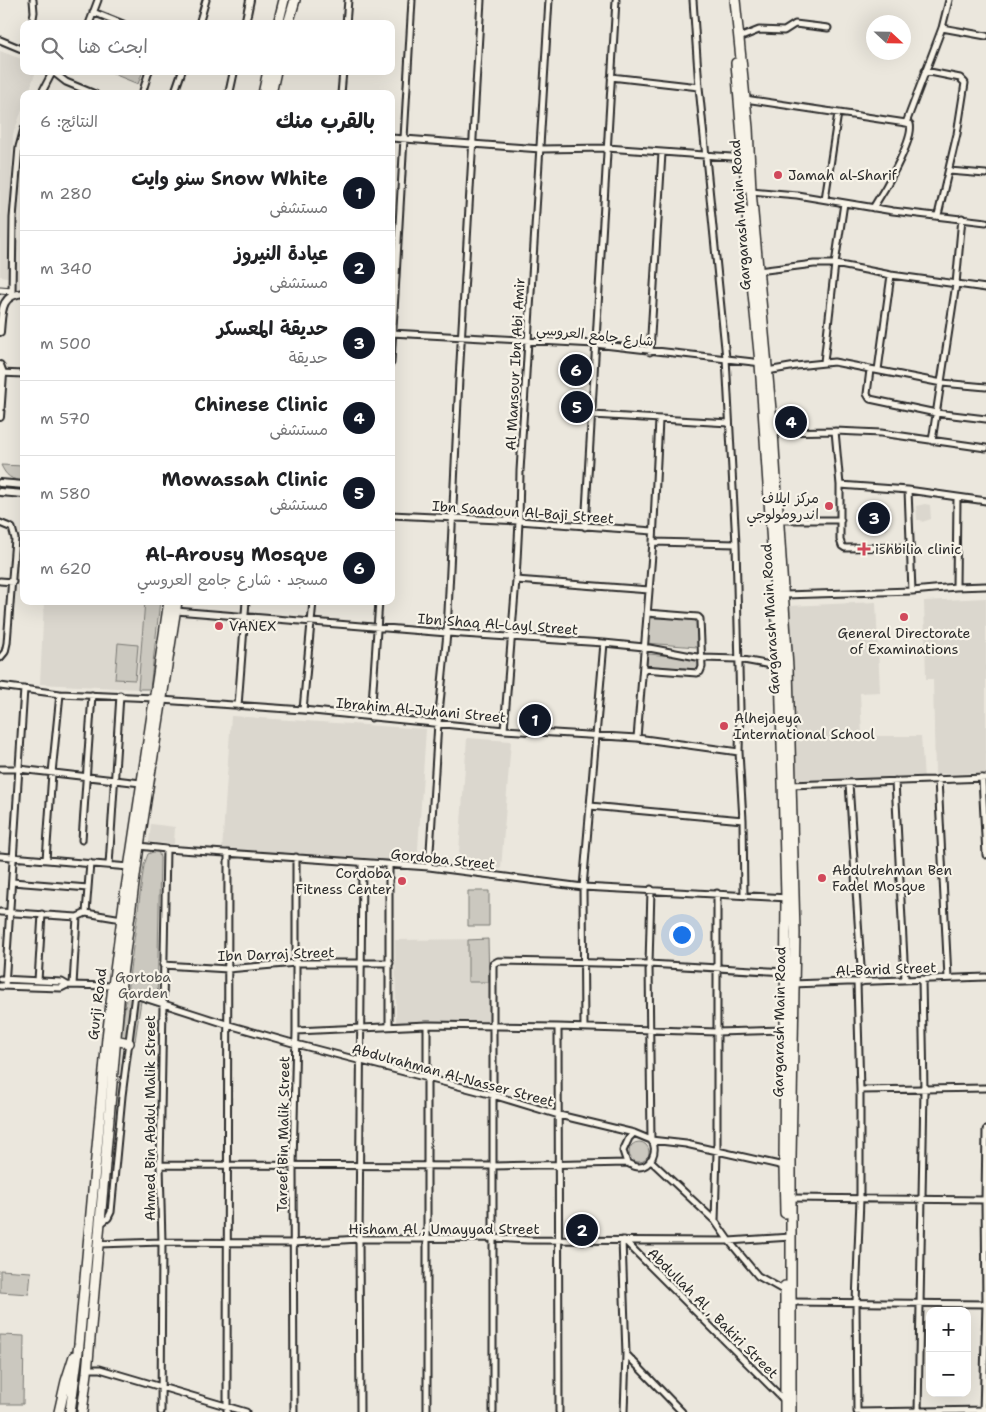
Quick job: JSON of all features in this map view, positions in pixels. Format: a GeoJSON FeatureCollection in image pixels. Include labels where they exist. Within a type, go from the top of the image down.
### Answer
{"type":"FeatureCollection","features":[{"type":"Feature","properties":{"kind":"main road"},"geometry":{"type":"LineString","coordinates":[[279,20],[284,0]]}},
{"type":"Feature","properties":{"kind":"main road"},"geometry":{"type":"LineString","coordinates":[[289,20],[294,0]]}},
{"type":"Feature","properties":{"kind":"main road","name":"Gargarash Main Road"},"geometry":{"type":"LineString","coordinates":[[731,0],[758,271],[790,786],[791,1198],[788,1238]]}},
{"type":"Feature","properties":{"kind":"main road","name":"Gargarash Main Road"},"geometry":{"type":"LineString","coordinates":[[735,0],[745,99],[751,273],[773,432],[784,595],[790,898],[785,972],[790,984],[785,1030],[784,1166],[788,1238]]}},
{"type":"Feature","properties":{"kind":"main road"},"geometry":{"type":"LineString","coordinates":[[263,90],[267,75]]}},
{"type":"Feature","properties":{"kind":"main road"},"geometry":{"type":"LineString","coordinates":[[272,90],[275,75]]}},
{"type":"Feature","properties":{"kind":"main road","name":"Gurji Road"},"geometry":{"type":"LineString","coordinates":[[70,1412],[79,1344],[107,1038],[117,988],[139,846],[169,605]]}},
{"type":"Feature","properties":{"kind":"main road","name":"Gurji Road"},"geometry":{"type":"LineString","coordinates":[[82,1411],[115,1040],[122,919],[141,783],[177,606]]}},
{"type":"Feature","properties":{"kind":"main road"},"geometry":{"type":"LineString","coordinates":[[115,1040],[129,1043]]}},
{"type":"Feature","properties":{"kind":"main road"},"geometry":{"type":"LineString","coordinates":[[785,1412],[785,1291],[788,1238]]}},
{"type":"Feature","properties":{"kind":"main road"},"geometry":{"type":"LineString","coordinates":[[788,1238],[791,1302],[791,1412]]}},
{"type":"Feature","properties":{"kind":"main road"},"geometry":{"type":"LineString","coordinates":[[59,1412],[71,1362],[79,1344]]}},
{"type":"Feature","properties":{"kind":"street"},"geometry":{"type":"LineString","coordinates":[[33,20],[34,0]]}},
{"type":"Feature","properties":{"kind":"street"},"geometry":{"type":"LineString","coordinates":[[90,20],[98,0]]}},
{"type":"Feature","properties":{"kind":"street"},"geometry":{"type":"LineString","coordinates":[[201,20],[206,0]]}},
{"type":"Feature","properties":{"kind":"street"},"geometry":{"type":"LineString","coordinates":[[246,20],[250,0]]}},
{"type":"Feature","properties":{"kind":"street"},"geometry":{"type":"LineString","coordinates":[[346,20],[348,0]]}},
{"type":"Feature","properties":{"kind":"street"},"geometry":{"type":"LineString","coordinates":[[395,280],[412,0]]}},
{"type":"Feature","properties":{"kind":"street"},"geometry":{"type":"LineString","coordinates":[[429,867],[438,723],[447,633],[461,336],[481,0]]}},
{"type":"Feature","properties":{"kind":"street","name":"Al Mansour Ibn Abi Amir"},"geometry":{"type":"LineString","coordinates":[[504,730],[520,521],[520,471],[527,339],[541,149],[549,0]]}},
{"type":"Feature","properties":{"kind":"street"},"geometry":{"type":"LineString","coordinates":[[585,527],[616,0]]}},
{"type":"Feature","properties":{"kind":"street"},"geometry":{"type":"LineString","coordinates":[[692,0],[726,358],[736,544],[740,709],[738,752],[743,820],[744,896]]}},
{"type":"Feature","properties":{"kind":"street"},"geometry":{"type":"LineString","coordinates":[[906,123],[942,28],[949,0]]}},
{"type":"Feature","properties":{"kind":"street"},"geometry":{"type":"LineString","coordinates":[[93,12],[113,20]]}},
{"type":"Feature","properties":{"kind":"street"},"geometry":{"type":"LineString","coordinates":[[740,38],[759,30],[784,31],[795,24],[828,28]]}},
{"type":"Feature","properties":{"kind":"street"},"geometry":{"type":"LineString","coordinates":[[942,28],[986,36]]}},
{"type":"Feature","properties":{"kind":"street"},"geometry":{"type":"LineString","coordinates":[[0,40],[20,47]]}},
{"type":"Feature","properties":{"kind":"street"},"geometry":{"type":"LineString","coordinates":[[925,71],[960,78],[965,83],[957,134],[938,216]]}},
{"type":"Feature","properties":{"kind":"street"},"geometry":{"type":"LineString","coordinates":[[43,90],[50,75]]}},
{"type":"Feature","properties":{"kind":"street"},"geometry":{"type":"LineString","coordinates":[[56,75],[66,82],[85,90]]}},
{"type":"Feature","properties":{"kind":"street"},"geometry":{"type":"LineString","coordinates":[[143,90],[148,75]]}},
{"type":"Feature","properties":{"kind":"street"},"geometry":{"type":"LineString","coordinates":[[175,90],[181,75]]}},
{"type":"Feature","properties":{"kind":"street"},"geometry":{"type":"LineString","coordinates":[[230,90],[233,75]]}},
{"type":"Feature","properties":{"kind":"street"},"geometry":{"type":"LineString","coordinates":[[341,90],[343,75]]}},
{"type":"Feature","properties":{"kind":"street"},"geometry":{"type":"LineString","coordinates":[[612,77],[699,87]]}},
{"type":"Feature","properties":{"kind":"street"},"geometry":{"type":"LineString","coordinates":[[745,99],[910,124],[912,128],[910,137],[895,170],[873,208]]}},
{"type":"Feature","properties":{"kind":"street"},"geometry":{"type":"LineString","coordinates":[[825,199],[838,113]]}},
{"type":"Feature","properties":{"kind":"street"},"geometry":{"type":"LineString","coordinates":[[395,138],[541,149],[607,148],[747,158]]}},
{"type":"Feature","properties":{"kind":"street"},"geometry":{"type":"LineString","coordinates":[[0,332],[4,306],[12,293],[13,218],[20,141]]}},
{"type":"Feature","properties":{"kind":"street"},"geometry":{"type":"LineString","coordinates":[[650,352],[662,153]]}},
{"type":"Feature","properties":{"kind":"street"},"geometry":{"type":"LineString","coordinates":[[949,171],[986,174]]}},
{"type":"Feature","properties":{"kind":"street"},"geometry":{"type":"LineString","coordinates":[[751,191],[797,195],[873,208],[986,222]]}},
{"type":"Feature","properties":{"kind":"street"},"geometry":{"type":"LineString","coordinates":[[824,362],[844,203]]}},
{"type":"Feature","properties":{"kind":"street"},"geometry":{"type":"LineString","coordinates":[[932,441],[956,284],[962,218]]}},
{"type":"Feature","properties":{"kind":"street"},"geometry":{"type":"LineString","coordinates":[[758,271],[814,264],[835,264],[891,275],[986,288]]}},
{"type":"Feature","properties":{"kind":"street"},"geometry":{"type":"LineString","coordinates":[[878,370],[891,275]]}},
{"type":"Feature","properties":{"kind":"street"},"geometry":{"type":"LineString","coordinates":[[0,290],[20,293]]}},
{"type":"Feature","properties":{"kind":"street","name":"شارع جامع العروسي"},"geometry":{"type":"LineString","coordinates":[[395,333],[595,344],[650,352],[726,358],[765,366],[824,362],[838,363],[942,383],[986,387]]}},
{"type":"Feature","properties":{"kind":"street"},"geometry":{"type":"LineString","coordinates":[[0,365],[0,417]]}},
{"type":"Feature","properties":{"kind":"street"},"geometry":{"type":"LineString","coordinates":[[870,370],[867,394],[870,399],[936,413],[986,419]]}},
{"type":"Feature","properties":{"kind":"street"},"geometry":{"type":"LineString","coordinates":[[1,373],[20,374]]}},
{"type":"Feature","properties":{"kind":"street"},"geometry":{"type":"LineString","coordinates":[[592,415],[729,423]]}},
{"type":"Feature","properties":{"kind":"street"},"geometry":{"type":"LineString","coordinates":[[637,738],[653,542],[659,420]]}},
{"type":"Feature","properties":{"kind":"street"},"geometry":{"type":"LineString","coordinates":[[835,431],[840,485],[840,540],[843,547],[909,547]]}},
{"type":"Feature","properties":{"kind":"street"},"geometry":{"type":"LineString","coordinates":[[773,432],[835,431],[881,433],[986,448]]}},
{"type":"Feature","properties":{"kind":"street"},"geometry":{"type":"LineString","coordinates":[[0,483],[20,485]]}},
{"type":"Feature","properties":{"kind":"street"},"geometry":{"type":"LineString","coordinates":[[840,485],[908,490],[986,501],[986,496]]}},
{"type":"Feature","properties":{"kind":"street"},"geometry":{"type":"LineString","coordinates":[[908,490],[912,591]]}},
{"type":"Feature","properties":{"kind":"street"},"geometry":{"type":"LineString","coordinates":[[0,492],[20,494]]}},
{"type":"Feature","properties":{"kind":"street"},"geometry":{"type":"LineString","coordinates":[[956,587],[957,498]]}},
{"type":"Feature","properties":{"kind":"street","name":"Ibn Saadoun Al-Baji Street"},"geometry":{"type":"LineString","coordinates":[[395,515],[520,521],[653,531]]}},
{"type":"Feature","properties":{"kind":"street"},"geometry":{"type":"LineString","coordinates":[[779,520],[841,520]]}},
{"type":"Feature","properties":{"kind":"street"},"geometry":{"type":"LineString","coordinates":[[0,523],[12,528],[15,539],[7,643],[5,652],[0,658]]}},
{"type":"Feature","properties":{"kind":"street"},"geometry":{"type":"LineString","coordinates":[[653,542],[736,544]]}},
{"type":"Feature","properties":{"kind":"street"},"geometry":{"type":"LineString","coordinates":[[516,580],[649,590]]}},
{"type":"Feature","properties":{"kind":"street"},"geometry":{"type":"LineString","coordinates":[[0,581],[13,582]]}},
{"type":"Feature","properties":{"kind":"street"},"geometry":{"type":"LineString","coordinates":[[784,595],[912,591],[986,586]]}},
{"type":"Feature","properties":{"kind":"street"},"geometry":{"type":"LineString","coordinates":[[238,706],[246,605]]}},
{"type":"Feature","properties":{"kind":"street"},"geometry":{"type":"LineString","coordinates":[[303,710],[312,605]]}},
{"type":"Feature","properties":{"kind":"street"},"geometry":{"type":"LineString","coordinates":[[370,718],[379,605]]}},
{"type":"Feature","properties":{"kind":"street","name":"Ibn Shaq Al-Layl Street"},"geometry":{"type":"LineString","coordinates":[[177,606],[245,616],[312,620],[447,633],[604,643],[702,658],[738,659],[784,667]]}},
{"type":"Feature","properties":{"kind":"street"},"geometry":{"type":"LineString","coordinates":[[643,669],[697,673],[700,672],[702,667],[701,622],[699,618],[647,613]]}},
{"type":"Feature","properties":{"kind":"street"},"geometry":{"type":"LineString","coordinates":[[584,1028],[583,887],[604,643]]}},
{"type":"Feature","properties":{"kind":"street","name":"Ibrahim Al-Juhani Street"},"geometry":{"type":"LineString","coordinates":[[0,686],[60,694],[120,696],[303,710],[504,730],[637,738],[738,752]]}},
{"type":"Feature","properties":{"kind":"street"},"geometry":{"type":"LineString","coordinates":[[24,689],[14,857],[3,986],[61,988],[70,985]]}},
{"type":"Feature","properties":{"kind":"street"},"geometry":{"type":"LineString","coordinates":[[46,860],[60,694]]}},
{"type":"Feature","properties":{"kind":"street"},"geometry":{"type":"LineString","coordinates":[[82,840],[92,694]]}},
{"type":"Feature","properties":{"kind":"street"},"geometry":{"type":"LineString","coordinates":[[109,865],[120,696]]}},
{"type":"Feature","properties":{"kind":"street"},"geometry":{"type":"LineString","coordinates":[[0,769],[19,769],[141,783]]}},
{"type":"Feature","properties":{"kind":"street"},"geometry":{"type":"LineString","coordinates":[[790,786],[984,778],[986,855]]}},
{"type":"Feature","properties":{"kind":"street"},"geometry":{"type":"LineString","coordinates":[[938,779],[948,978]]}},
{"type":"Feature","properties":{"kind":"street"},"geometry":{"type":"LineString","coordinates":[[895,781],[905,980]]}},
{"type":"Feature","properties":{"kind":"street"},"geometry":{"type":"LineString","coordinates":[[849,783],[859,982],[860,1199],[856,1302],[858,1412],[984,1411],[986,1130]]}},
{"type":"Feature","properties":{"kind":"street"},"geometry":{"type":"LineString","coordinates":[[590,806],[743,820]]}},
{"type":"Feature","properties":{"kind":"street","name":"Gordoba Street"},"geometry":{"type":"LineString","coordinates":[[139,846],[429,867],[583,887],[651,889],[790,898]]}},
{"type":"Feature","properties":{"kind":"street","name":"Ahmed Bin Abdul Malik Street"},"geometry":{"type":"LineString","coordinates":[[162,1412],[160,1165],[166,849]]}},
{"type":"Feature","properties":{"kind":"street"},"geometry":{"type":"LineString","coordinates":[[227,1409],[228,853]]}},
{"type":"Feature","properties":{"kind":"street"},"geometry":{"type":"LineString","coordinates":[[0,856],[129,867]]}},
{"type":"Feature","properties":{"kind":"street","name":"Tareef Bin Malik Street"},"geometry":{"type":"LineString","coordinates":[[294,1412],[293,1166],[296,1044],[296,857]]}},
{"type":"Feature","properties":{"kind":"street"},"geometry":{"type":"LineString","coordinates":[[360,1412],[359,1166],[362,862]]}},
{"type":"Feature","properties":{"kind":"street"},"geometry":{"type":"LineString","coordinates":[[86,913],[90,863]]}},
{"type":"Feature","properties":{"kind":"street"},"geometry":{"type":"LineString","coordinates":[[389,865],[389,1026]]}},
{"type":"Feature","properties":{"kind":"street"},"geometry":{"type":"LineString","coordinates":[[12,882],[88,888]]}},
{"type":"Feature","properties":{"kind":"street"},"geometry":{"type":"LineString","coordinates":[[160,1165],[493,1166],[627,1163],[640,1167],[650,1160],[655,1151],[651,1140],[649,1030],[651,889]]}},
{"type":"Feature","properties":{"kind":"street"},"geometry":{"type":"LineString","coordinates":[[715,1222],[717,1152],[717,893]]}},
{"type":"Feature","properties":{"kind":"street"},"geometry":{"type":"LineString","coordinates":[[0,912],[77,917],[86,913],[122,919]]}},
{"type":"Feature","properties":{"kind":"street"},"geometry":{"type":"LineString","coordinates":[[38,981],[42,914]]}},
{"type":"Feature","properties":{"kind":"street"},"geometry":{"type":"LineString","coordinates":[[70,985],[77,917]]}},
{"type":"Feature","properties":{"kind":"street"},"geometry":{"type":"LineString","coordinates":[[0,940],[8,940]]}},
{"type":"Feature","properties":{"kind":"street"},"geometry":{"type":"LineString","coordinates":[[493,1412],[492,966],[495,962],[649,964],[785,972]]}},
{"type":"Feature","properties":{"kind":"street","name":"Ibn Darraj Street"},"geometry":{"type":"LineString","coordinates":[[163,965],[228,969],[296,963],[390,963]]}},
{"type":"Feature","properties":{"kind":"street","name":"Al-Barid Street"},"geometry":{"type":"LineString","coordinates":[[790,984],[986,977]]}},
{"type":"Feature","properties":{"kind":"street"},"geometry":{"type":"LineString","coordinates":[[3,979],[62,982],[70,985]]}},
{"type":"Feature","properties":{"kind":"street"},"geometry":{"type":"LineString","coordinates":[[918,1411],[924,1090],[922,979]]}},
{"type":"Feature","properties":{"kind":"street","name":"Abdulrahman Al-Nasser Street"},"geometry":{"type":"LineString","coordinates":[[70,985],[117,988],[229,1025],[493,1095],[558,1115],[634,1133],[651,1140],[686,1144],[784,1166]]}},
{"type":"Feature","properties":{"kind":"street"},"geometry":{"type":"LineString","coordinates":[[99,1226],[108,1218],[111,1212],[136,994]]}},
{"type":"Feature","properties":{"kind":"street"},"geometry":{"type":"LineString","coordinates":[[296,1031],[426,1025],[717,1032],[785,1030]]}},
{"type":"Feature","properties":{"kind":"street"},"geometry":{"type":"LineString","coordinates":[[426,1025],[427,1412]]}},
{"type":"Feature","properties":{"kind":"street"},"geometry":{"type":"LineString","coordinates":[[558,1027],[560,1241],[558,1412]]}},
{"type":"Feature","properties":{"kind":"street"},"geometry":{"type":"LineString","coordinates":[[860,1090],[986,1088]]}},
{"type":"Feature","properties":{"kind":"street"},"geometry":{"type":"LineString","coordinates":[[627,1163],[623,1151],[628,1138],[634,1133]]}},
{"type":"Feature","properties":{"kind":"street"},"geometry":{"type":"LineString","coordinates":[[650,1160],[715,1222],[728,1241],[758,1276],[785,1291]]}},
{"type":"Feature","properties":{"kind":"street"},"geometry":{"type":"LineString","coordinates":[[791,1198],[985,1200]]}},
{"type":"Feature","properties":{"kind":"street","name":"Hisham Al , Umayyad Street"},"geometry":{"type":"LineString","coordinates":[[98,1244],[162,1242],[294,1243],[359,1239],[427,1240],[493,1238],[560,1241],[728,1241],[788,1238]]}},
{"type":"Feature","properties":{"kind":"street"},"geometry":{"type":"LineString","coordinates":[[623,1240],[626,1354],[624,1412]]}},
{"type":"Feature","properties":{"kind":"street","name":"Abdullah Al , Bakiri Street"},"geometry":{"type":"LineString","coordinates":[[623,1240],[785,1401]]}},
{"type":"Feature","properties":{"kind":"street"},"geometry":{"type":"LineString","coordinates":[[791,1302],[986,1304]]}},
{"type":"Feature","properties":{"kind":"street"},"geometry":{"type":"LineString","coordinates":[[626,1354],[682,1412]]}},
{"type":"Feature","properties":{"kind":"street"},"geometry":{"type":"LineString","coordinates":[[87,1369],[100,1368],[227,1409],[246,1412]]}},
{"type":"Feature","properties":{"kind":"shaded area"},"geometry":{"type":"Polygon","coordinates":[[[0,51],[20,58],[20,75],[35,75],[29,90],[20,90],[20,116],[13,134],[8,277],[0,276],[0,51]]]}},
{"type":"Feature","properties":{"kind":"shaded area"},"geometry":{"type":"Polygon","coordinates":[[[930,505],[931,519],[922,522],[917,520],[916,506],[930,505]]]}},
{"type":"Feature","properties":{"kind":"shaded area"},"geometry":{"type":"Polygon","coordinates":[[[986,598],[986,773],[935,774],[933,679],[926,679],[924,601],[986,598]]]}},
{"type":"Feature","properties":{"kind":"shaded area"},"geometry":{"type":"Polygon","coordinates":[[[876,602],[880,692],[860,693],[862,736],[921,736],[924,779],[795,780],[789,606],[876,602]]]}},
{"type":"Feature","properties":{"kind":"shaded area"},"geometry":{"type":"Polygon","coordinates":[[[44,605],[145,605],[138,689],[40,684],[44,605]]]}},
{"type":"Feature","properties":{"kind":"shaded area"},"geometry":{"type":"Polygon","coordinates":[[[231,716],[426,729],[417,864],[222,851],[231,716]]]}},
{"type":"Feature","properties":{"kind":"shaded area"},"geometry":{"type":"Polygon","coordinates":[[[467,738],[511,741],[501,869],[458,866],[467,738]]]}},
{"type":"Feature","properties":{"kind":"shaded area"},"geometry":{"type":"Polygon","coordinates":[[[151,824],[175,827],[174,844],[149,842],[151,824]]]}},
{"type":"Feature","properties":{"kind":"shaded area"},"geometry":{"type":"Polygon","coordinates":[[[488,939],[489,1022],[396,1022],[395,940],[488,939]]]}},
{"type":"Feature","properties":{"kind":"green space"},"geometry":{"type":"Polygon","coordinates":[[[116,75],[141,75],[138,84],[116,75]]]}},
{"type":"Feature","properties":{"kind":"green space"},"geometry":{"type":"Polygon","coordinates":[[[1,465],[20,466],[20,480],[10,477],[1,465]]]}},
{"type":"Feature","properties":{"kind":"green space"},"geometry":{"type":"Polygon","coordinates":[[[863,507],[887,508],[886,529],[862,527],[863,507]]]}},
{"type":"Feature","properties":{"kind":"green space"},"geometry":{"type":"Polygon","coordinates":[[[145,605],[160,605],[150,689],[138,689],[145,605]]]}},
{"type":"Feature","properties":{"kind":"green space"},"geometry":{"type":"Polygon","coordinates":[[[650,618],[696,619],[697,647],[645,643],[650,618]]]}},
{"type":"Feature","properties":{"kind":"green space"},"geometry":{"type":"Polygon","coordinates":[[[118,643],[138,645],[135,680],[115,679],[118,643]]]}},
{"type":"Feature","properties":{"kind":"green space"},"geometry":{"type":"Polygon","coordinates":[[[648,654],[698,658],[698,669],[647,666],[648,654]]]}},
{"type":"Feature","properties":{"kind":"green space","name":"Gortoba Garden"},"geometry":{"type":"Polygon","coordinates":[[[158,850],[160,858],[157,1006],[141,1001],[135,1041],[122,1039],[144,865],[148,854],[158,850]]]}},
{"type":"Feature","properties":{"kind":"green space"},"geometry":{"type":"Polygon","coordinates":[[[468,891],[489,891],[489,926],[468,926],[468,891]]]}},
{"type":"Feature","properties":{"kind":"green space"},"geometry":{"type":"Polygon","coordinates":[[[488,939],[489,982],[468,982],[468,940],[488,939]]]}},
{"type":"Feature","properties":{"kind":"green space"},"geometry":{"type":"Polygon","coordinates":[[[639,1142],[646,1145],[649,1152],[646,1159],[639,1162],[632,1159],[629,1152],[632,1145],[639,1142]]]}},
{"type":"Feature","properties":{"kind":"green space"},"geometry":{"type":"Polygon","coordinates":[[[0,1270],[31,1272],[29,1294],[0,1292],[0,1270]]]}},
{"type":"Feature","properties":{"kind":"green space"},"geometry":{"type":"Polygon","coordinates":[[[0,1335],[24,1336],[23,1404],[0,1404],[0,1335]]]}},
{"type":"Feature","properties":{"kind":"place","name":"Jamah al-Sharif"},"geometry":{"type":"Point","coordinates":[778,175]}},
{"type":"Feature","properties":{"kind":"place","name":"Al-Arousy Mosque"},"geometry":{"type":"Point","coordinates":[576,370]}},
{"type":"Feature","properties":{"kind":"place","name":"Mowassah Clinic"},"geometry":{"type":"Point","coordinates":[577,407]}},
{"type":"Feature","properties":{"kind":"place","name":"Chinese Clinic"},"geometry":{"type":"Point","coordinates":[791,422]}},
{"type":"Feature","properties":{"kind":"place","name":"مركز ايلاف اندرومولوجي"},"geometry":{"type":"Point","coordinates":[829,506]}},
{"type":"Feature","properties":{"kind":"place","name":"حديقة المعسكر"},"geometry":{"type":"Point","coordinates":[874,518]}},
{"type":"Feature","properties":{"kind":"place","name":"ishbilia clinic"},"geometry":{"type":"Point","coordinates":[864,549]}},
{"type":"Feature","properties":{"kind":"place","name":"General Directorate of Examinations"},"geometry":{"type":"Point","coordinates":[904,617]}},
{"type":"Feature","properties":{"kind":"place","name":"VANEX"},"geometry":{"type":"Point","coordinates":[219,626]}},
{"type":"Feature","properties":{"kind":"place","name":"Snow White سنو وايت"},"geometry":{"type":"Point","coordinates":[535,720]}},
{"type":"Feature","properties":{"kind":"place","name":"Alhejaeya International School"},"geometry":{"type":"Point","coordinates":[724,726]}},
{"type":"Feature","properties":{"kind":"place","name":"Abdulrehman Ben Fadel Mosque"},"geometry":{"type":"Point","coordinates":[822,878]}},
{"type":"Feature","properties":{"kind":"place","name":"Cordoba Fitness Center"},"geometry":{"type":"Point","coordinates":[402,881]}},
{"type":"Feature","properties":{"kind":"place","name":"عيادة النيروز"},"geometry":{"type":"Point","coordinates":[582,1230]}}]}
